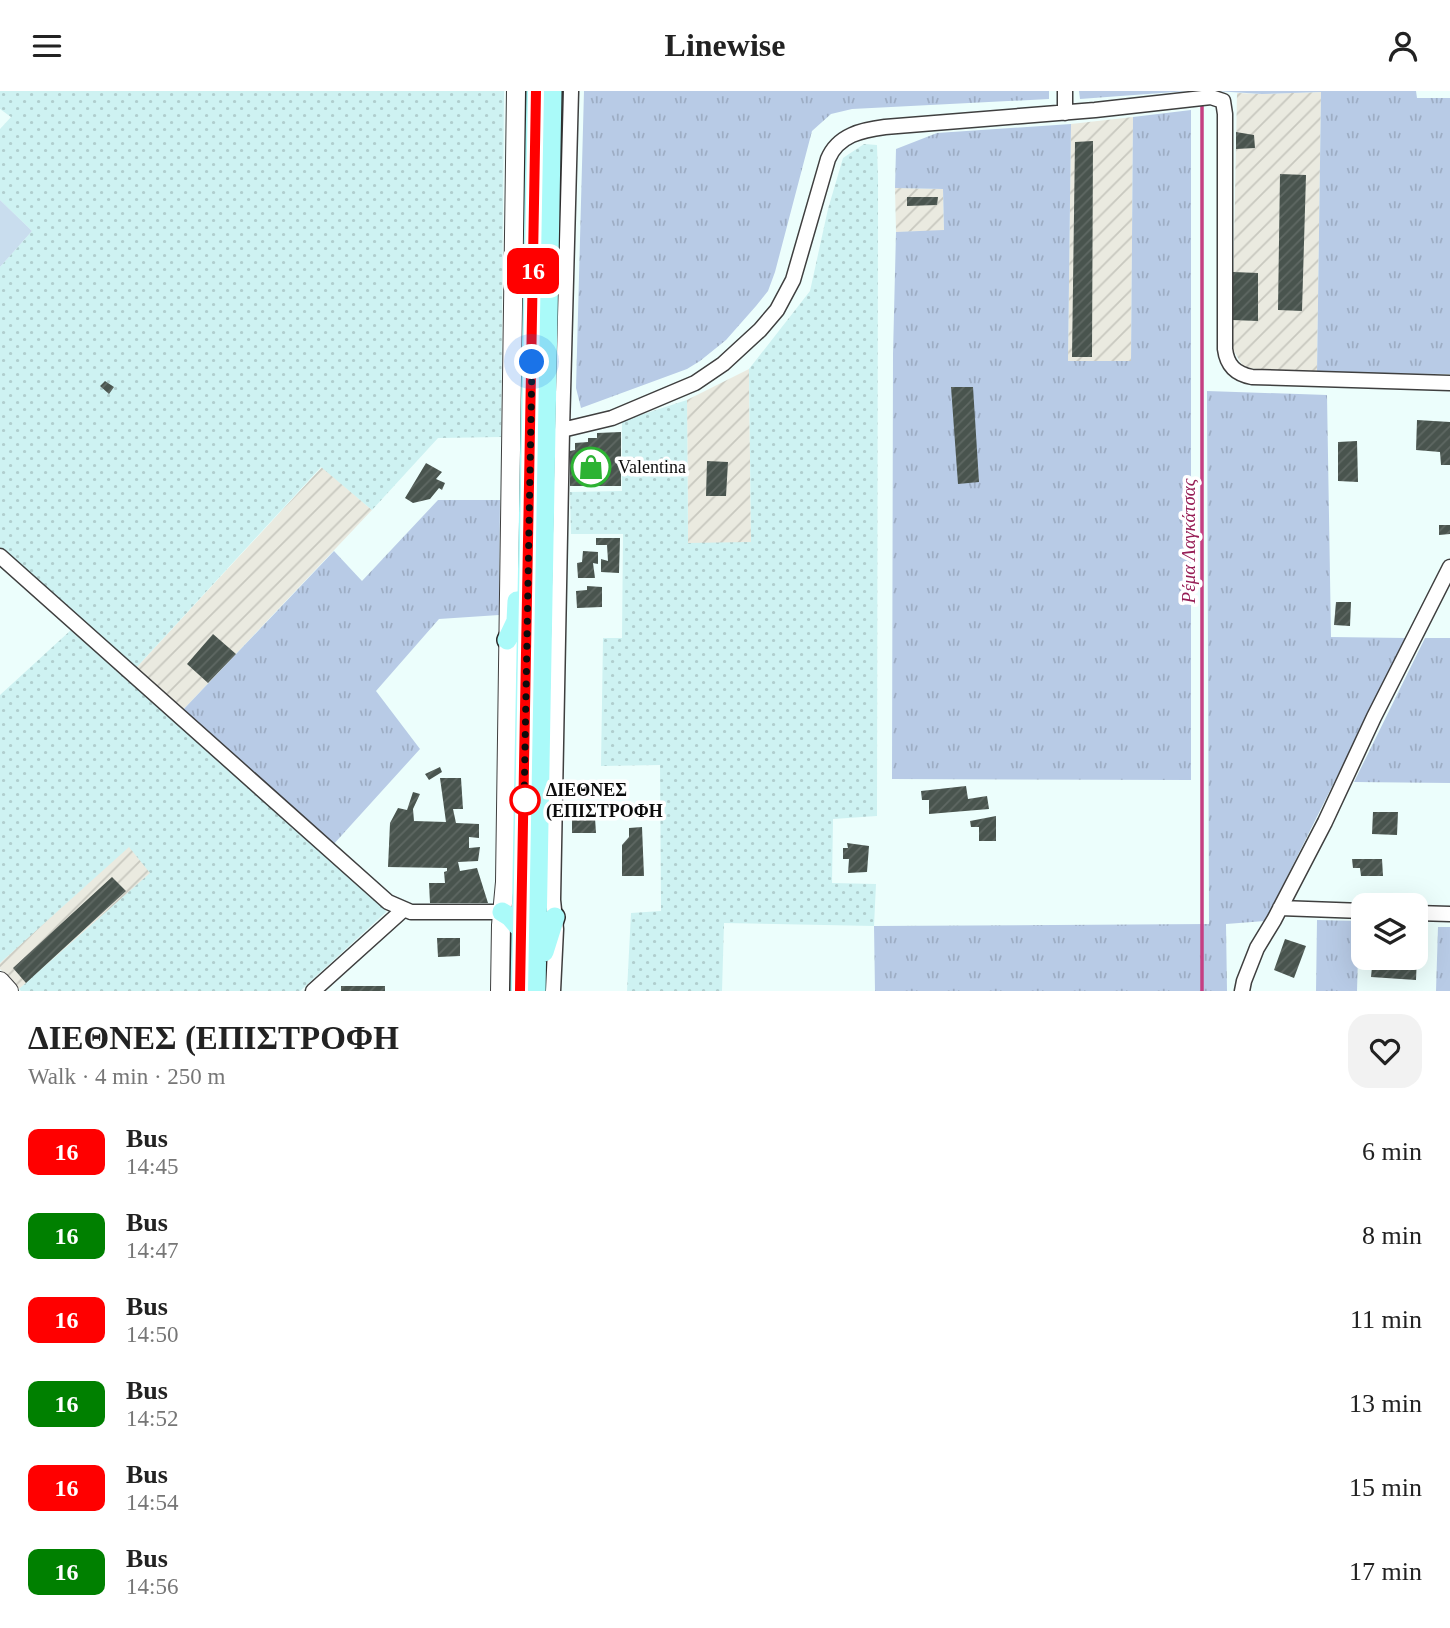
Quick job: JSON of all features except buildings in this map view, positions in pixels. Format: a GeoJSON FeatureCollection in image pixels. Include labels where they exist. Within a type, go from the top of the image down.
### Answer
{"type":"FeatureCollection","features":[{"type":"Feature","properties":{"kind":"main road"},"geometry":{"type":"LineString","coordinates":[[520,991],[536,91]]}},
{"type":"Feature","properties":{"kind":"main road"},"geometry":{"type":"LineString","coordinates":[[536,991],[552,91]]}},
{"type":"Feature","properties":{"kind":"main road"},"geometry":{"type":"LineString","coordinates":[[507,640],[516,621],[520,557],[530,528]]}},
{"type":"Feature","properties":{"kind":"main road"},"geometry":{"type":"LineString","coordinates":[[502,912],[522,931]]}},
{"type":"Feature","properties":{"kind":"main road"},"geometry":{"type":"LineString","coordinates":[[537,969],[555,917]]}},
{"type":"Feature","properties":{"kind":"street"},"geometry":{"type":"LineString","coordinates":[[500,991],[505,883],[516,91]]}},
{"type":"Feature","properties":{"kind":"street"},"geometry":{"type":"LineString","coordinates":[[553,991],[556,939],[553,900],[562,430],[571,91]]}},
{"type":"Feature","properties":{"kind":"street"},"geometry":{"type":"LineString","coordinates":[[1065,91],[1065,113]]}},
{"type":"Feature","properties":{"kind":"street"},"geometry":{"type":"LineString","coordinates":[[562,430],[623,414],[695,383],[723,364],[760,330],[777,310],[789,289],[828,159],[840,141],[861,131],[885,127],[1065,113],[1210,97],[1223,101],[1225,114],[1225,349],[1231,367],[1241,375],[1252,377],[1450,383]]}},
{"type":"Feature","properties":{"kind":"street"},"geometry":{"type":"LineString","coordinates":[[0,556],[387,902],[403,910],[415,912],[502,912]]}},
{"type":"Feature","properties":{"kind":"street"},"geometry":{"type":"LineString","coordinates":[[1242,991],[1257,948],[1280,908],[1450,567]]}},
{"type":"Feature","properties":{"kind":"street"},"geometry":{"type":"LineString","coordinates":[[1280,908],[1351,911]]}},
{"type":"Feature","properties":{"kind":"street"},"geometry":{"type":"LineString","coordinates":[[313,991],[403,910]]}},
{"type":"Feature","properties":{"kind":"street"},"geometry":{"type":"LineString","coordinates":[[1428,913],[1450,914]]}},
{"type":"Feature","properties":{"kind":"street"},"geometry":{"type":"LineString","coordinates":[[0,981],[9,991]]}},
{"type":"Feature","properties":{"kind":"shaded area"},"geometry":{"type":"Polygon","coordinates":[[[0,91],[504,91],[501,437],[438,438],[372,510],[321,467],[135,669],[0,547],[0,267],[32,231],[0,200],[0,129],[11,117],[0,109],[0,91]]]}},
{"type":"Feature","properties":{"kind":"shaded area"},"geometry":{"type":"Polygon","coordinates":[[[1321,92],[1317,373],[1244,368],[1232,348],[1237,93],[1321,92]]]}},
{"type":"Feature","properties":{"kind":"shaded area"},"geometry":{"type":"Polygon","coordinates":[[[1133,117],[1131,361],[1068,361],[1071,124],[1133,117]]]}},
{"type":"Feature","properties":{"kind":"shaded area"},"geometry":{"type":"Polygon","coordinates":[[[864,144],[877,145],[878,179],[877,816],[833,819],[832,883],[876,884],[874,926],[724,923],[722,991],[627,991],[631,913],[661,911],[660,765],[601,766],[603,638],[622,638],[623,534],[571,534],[570,492],[622,491],[622,421],[687,400],[688,543],[751,542],[749,369],[810,291],[828,209],[843,158],[864,144]]]}},
{"type":"Feature","properties":{"kind":"shaded area"},"geometry":{"type":"Polygon","coordinates":[[[895,188],[943,189],[944,231],[896,232],[895,188]]]}},
{"type":"Feature","properties":{"kind":"shaded area"},"geometry":{"type":"Polygon","coordinates":[[[0,200],[32,231],[0,267],[0,200]]]}},
{"type":"Feature","properties":{"kind":"shaded area"},"geometry":{"type":"Polygon","coordinates":[[[749,369],[751,543],[688,543],[687,400],[749,369]]]}},
{"type":"Feature","properties":{"kind":"shaded area"},"geometry":{"type":"Polygon","coordinates":[[[322,467],[372,510],[182,711],[135,669],[322,467]]]}},
{"type":"Feature","properties":{"kind":"shaded area"},"geometry":{"type":"Polygon","coordinates":[[[71,630],[383,905],[386,912],[300,991],[21,991],[19,989],[150,873],[129,847],[0,963],[0,695],[71,630]]]}},
{"type":"Feature","properties":{"kind":"shaded area"},"geometry":{"type":"Polygon","coordinates":[[[129,846],[151,873],[19,989],[0,969],[0,963],[129,846]]]}},
{"type":"Feature","properties":{"kind":"green space"},"geometry":{"type":"Polygon","coordinates":[[[584,91],[1049,91],[1049,99],[852,109],[831,114],[812,131],[775,272],[768,291],[756,306],[726,340],[687,369],[581,408],[576,388],[584,91]]]}},
{"type":"Feature","properties":{"kind":"green space"},"geometry":{"type":"Polygon","coordinates":[[[1079,91],[1188,91],[1080,99],[1079,91]]]}},
{"type":"Feature","properties":{"kind":"green space"},"geometry":{"type":"Polygon","coordinates":[[[1215,91],[1416,91],[1417,98],[1450,98],[1450,374],[1317,373],[1321,92],[1262,94],[1215,91]]]}},
{"type":"Feature","properties":{"kind":"green space"},"geometry":{"type":"Polygon","coordinates":[[[1191,110],[1191,780],[892,779],[893,354],[896,232],[944,230],[943,189],[895,188],[896,149],[937,133],[1071,124],[1068,361],[1131,361],[1133,117],[1191,110]]]}},
{"type":"Feature","properties":{"kind":"green space"},"geometry":{"type":"Polygon","coordinates":[[[1207,391],[1327,395],[1331,637],[1406,638],[1265,921],[1226,924],[1227,991],[875,991],[874,926],[1209,924],[1207,391]]]}},
{"type":"Feature","properties":{"kind":"green space"},"geometry":{"type":"Polygon","coordinates":[[[438,500],[500,500],[499,615],[439,619],[376,691],[420,749],[332,846],[182,711],[334,551],[362,581],[438,500]]]}},
{"type":"Feature","properties":{"kind":"green space"},"geometry":{"type":"Polygon","coordinates":[[[1425,638],[1450,638],[1450,783],[1354,782],[1425,638]]]}},
{"type":"Feature","properties":{"kind":"green space"},"geometry":{"type":"Polygon","coordinates":[[[1317,920],[1351,921],[1351,970],[1358,970],[1357,991],[1316,991],[1317,920]]]}},
{"type":"Feature","properties":{"kind":"green space"},"geometry":{"type":"Polygon","coordinates":[[[1438,927],[1450,927],[1450,991],[1436,991],[1438,927]]]}},
{"type":"Feature","properties":{"kind":"waterway","name":"Ρέμα Λαγκάτσας"},"geometry":{"type":"LineString","coordinates":[[1202,104],[1202,991]]}},
{"type":"Feature","properties":{"kind":"bus line","name":"16"},"geometry":{"type":"LineString","coordinates":[[520,991],[536,91]]}},
{"type":"Feature","properties":{"kind":"place","name":"Valentina"},"geometry":{"type":"Point","coordinates":[591,467]}},
{"type":"Feature","properties":{"kind":"place","name":"ΔΙΕΘΝΕΣ (ΕΠΙΣΤΡΟΦΗ"},"geometry":{"type":"Point","coordinates":[525,800]}},
{"type":"Feature","properties":{"kind":"route"},"geometry":{"type":"LineString","coordinates":[[525,800],[524,805],[532,362]]}}]}
